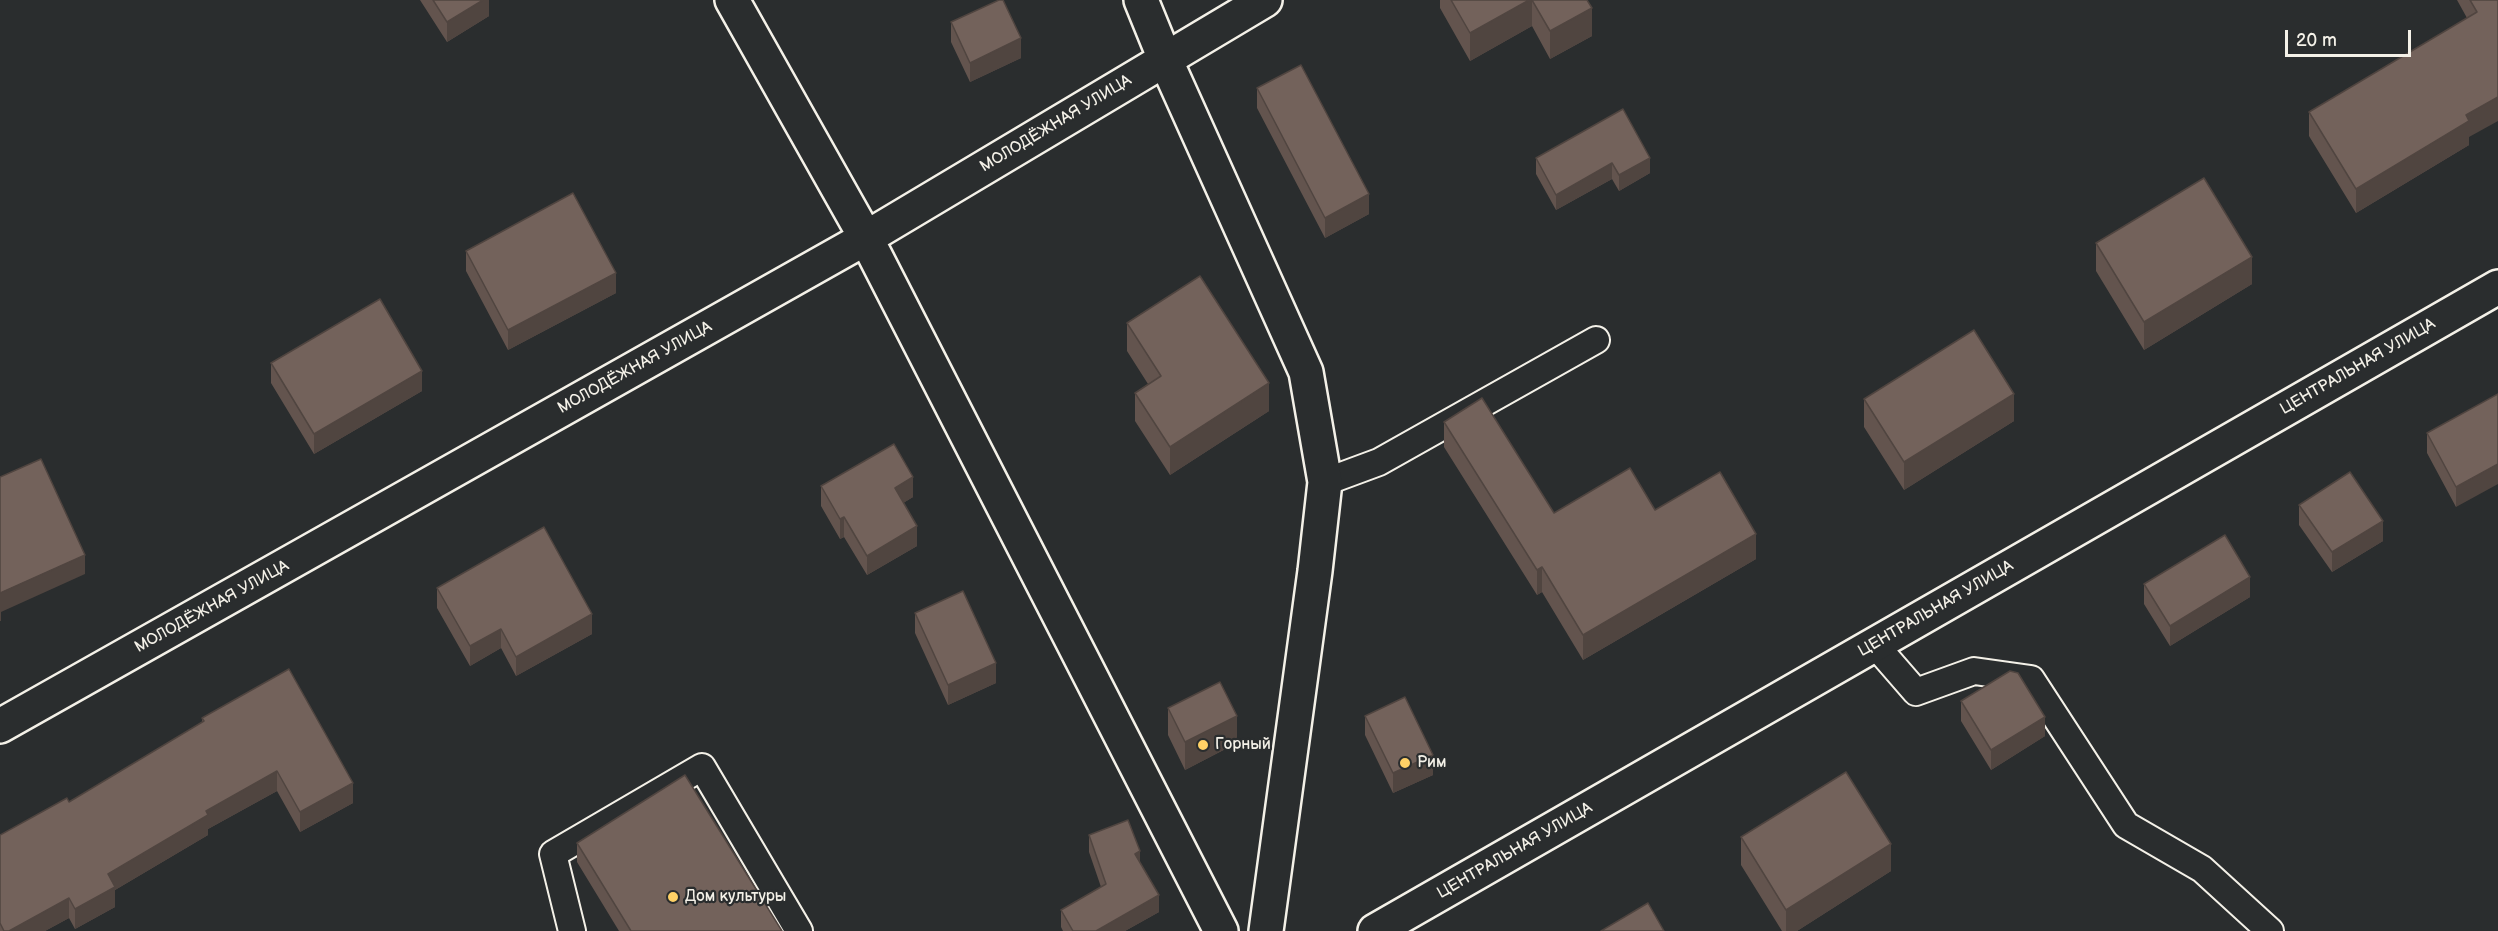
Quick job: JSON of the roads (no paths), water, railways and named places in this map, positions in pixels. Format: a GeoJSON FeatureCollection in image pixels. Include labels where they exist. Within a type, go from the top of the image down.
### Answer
{"type":"FeatureCollection","features":[{"type":"Feature","properties":{"kind":"street"},"geometry":{"type":"LineString","coordinates":[[732,0],[866,238],[1221,931]]}},
{"type":"Feature","properties":{"kind":"street"},"geometry":{"type":"LineString","coordinates":[[1141,0],[1165,59],[1306,372],[1324,482],[1315,571],[1266,931]]}},
{"type":"Feature","properties":{"kind":"street","name":"МОЛОДЁЖНАЯ УЛИЦА"},"geometry":{"type":"LineString","coordinates":[[0,726],[866,238],[1265,0]]}},
{"type":"Feature","properties":{"kind":"street","name":"ЦЕНТРАЛЬНАЯ УЛИЦА"},"geometry":{"type":"LineString","coordinates":[[1375,931],[2498,287]]}},
{"type":"Feature","properties":{"kind":"lane"},"geometry":{"type":"LineString","coordinates":[[1324,482],[1378,462],[1596,340]]}},
{"type":"Feature","properties":{"kind":"lane"},"geometry":{"type":"LineString","coordinates":[[1883,654],[1916,692],[1974,671],[2031,679],[2126,825],[2202,869],[2270,931]]}},
{"type":"Feature","properties":{"kind":"lane"},"geometry":{"type":"LineString","coordinates":[[572,931],[553,854],[702,767],[799,931]]}},
{"type":"Feature","properties":{"kind":"place","name":"Горный"},"geometry":{"type":"Point","coordinates":[1203,745]}},
{"type":"Feature","properties":{"kind":"place","name":"Рим"},"geometry":{"type":"Point","coordinates":[1405,763]}},
{"type":"Feature","properties":{"kind":"place","name":"Дом культуры"},"geometry":{"type":"Point","coordinates":[673,897]}}]}
